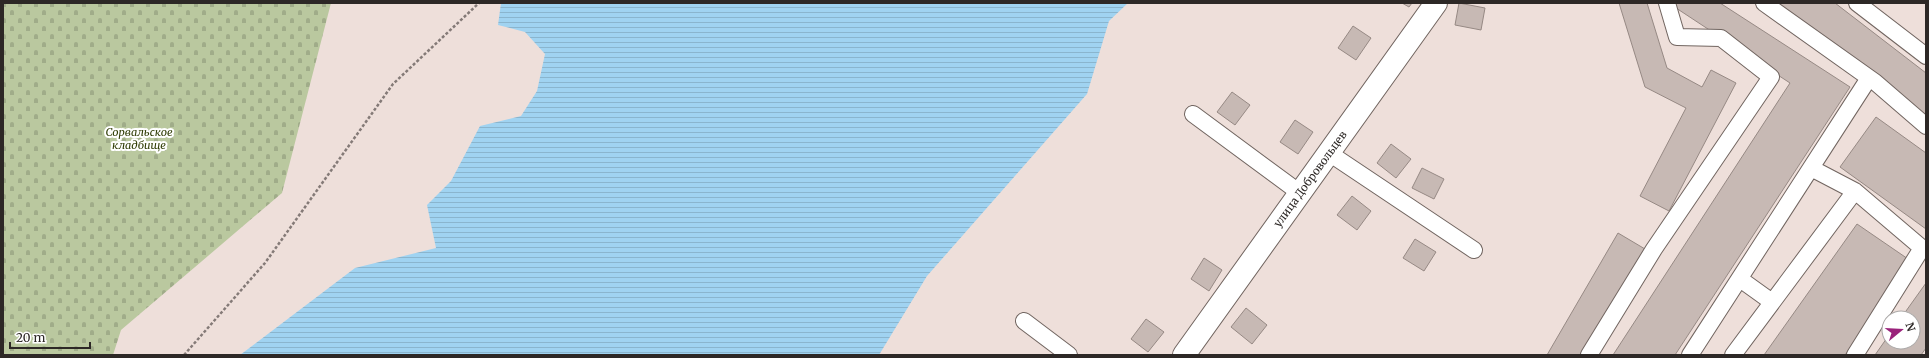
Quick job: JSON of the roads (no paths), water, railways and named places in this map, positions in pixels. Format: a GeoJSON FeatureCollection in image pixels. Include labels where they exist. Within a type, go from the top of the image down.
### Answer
{"type":"FeatureCollection","features":[{"type":"Feature","properties":{"kind":"street","name":"улица Добровольцев"},"geometry":{"type":"LineString","coordinates":[[1194,352],[1300,193],[1436,3]]}},
{"type":"Feature","properties":{"kind":"lane"},"geometry":{"type":"LineString","coordinates":[[1589,355],[1654,250],[1771,77],[1721,38],[1677,37],[1667,3]]}},
{"type":"Feature","properties":{"kind":"lane"},"geometry":{"type":"LineString","coordinates":[[1764,3],[1869,78],[1926,126]]}},
{"type":"Feature","properties":{"kind":"lane"},"geometry":{"type":"LineString","coordinates":[[1857,3],[1926,56]]}},
{"type":"Feature","properties":{"kind":"lane"},"geometry":{"type":"LineString","coordinates":[[1690,355],[1869,78]]}},
{"type":"Feature","properties":{"kind":"lane"},"geometry":{"type":"LineString","coordinates":[[1193,114],[1300,193]]}},
{"type":"Feature","properties":{"kind":"lane"},"geometry":{"type":"LineString","coordinates":[[1329,153],[1474,250]]}},
{"type":"Feature","properties":{"kind":"lane"},"geometry":{"type":"LineString","coordinates":[[1811,168],[1855,191],[1922,248],[1855,355]]}},
{"type":"Feature","properties":{"kind":"lane"},"geometry":{"type":"LineString","coordinates":[[1733,355],[1855,191]]}},
{"type":"Feature","properties":{"kind":"lane"},"geometry":{"type":"LineString","coordinates":[[1740,278],[1772,302]]}},
{"type":"Feature","properties":{"kind":"lane"},"geometry":{"type":"LineString","coordinates":[[1024,321],[1069,355]]}},
{"type":"Feature","properties":{"kind":"water"},"geometry":{"type":"Polygon","coordinates":[[[501,3],[1128,3],[1109,21],[1087,94],[927,276],[879,355],[240,355],[355,268],[436,248],[427,205],[451,181],[480,126],[521,116],[537,91],[545,54],[525,32],[498,25],[501,3]]]}},
{"type":"Feature","properties":{"kind":"park label","name":"Сорвальское кладбище"},"geometry":{"type":"Point","coordinates":[139,138]}}]}
